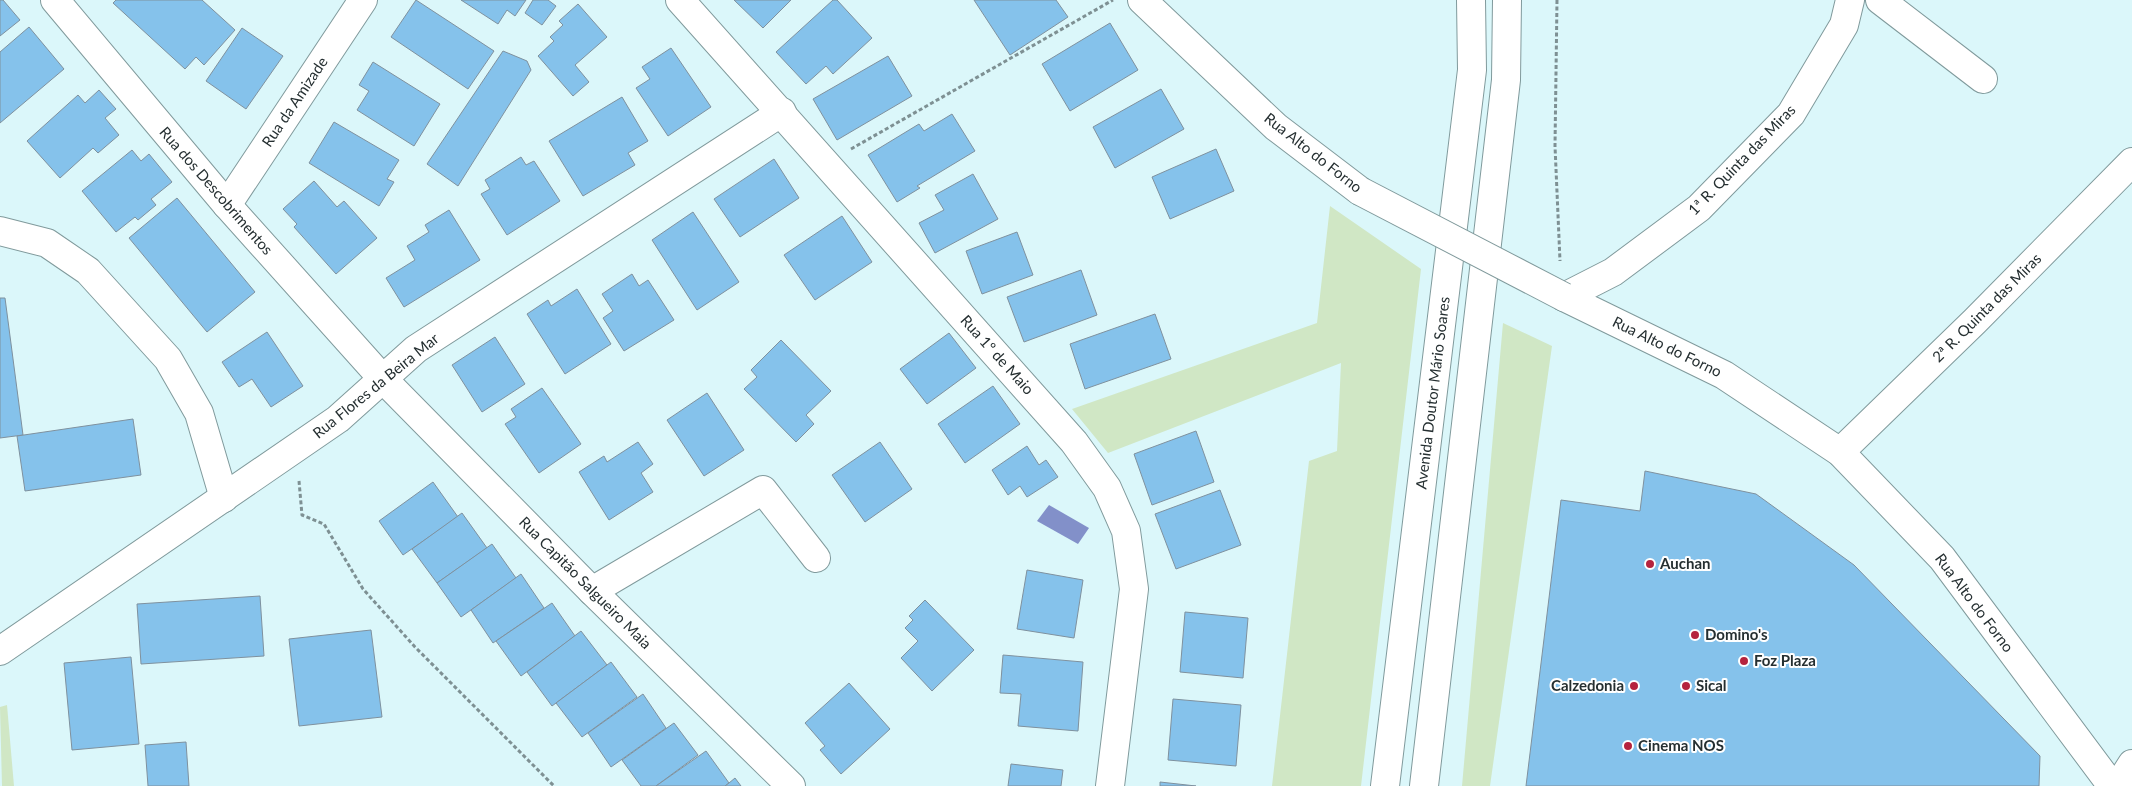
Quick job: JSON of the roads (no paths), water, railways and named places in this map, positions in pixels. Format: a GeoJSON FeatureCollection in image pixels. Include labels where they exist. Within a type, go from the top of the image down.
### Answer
{"type":"FeatureCollection","features":[{"type":"Feature","properties":{"kind":"street","name":"Rua dos Descobrimentos"},"geometry":{"type":"LineString","coordinates":[[54,0],[227,205],[382,378]]}},
{"type":"Feature","properties":{"kind":"street","name":"Rua da Amizade"},"geometry":{"type":"LineString","coordinates":[[227,205],[363,0]]}},
{"type":"Feature","properties":{"kind":"street","name":"Rua 1º de Maio"},"geometry":{"type":"LineString","coordinates":[[680,0],[782,112],[1074,442],[1107,488],[1126,531],[1134,589],[1110,786]]}},
{"type":"Feature","properties":{"kind":"street","name":"Rua Alto do Forno"},"geometry":{"type":"LineString","coordinates":[[1142,0],[1276,127],[1360,191],[1564,297],[1724,375],[1840,452],[1942,558],[2112,786]]}},
{"type":"Feature","properties":{"kind":"street","name":"Avenida Doutor Mário Soares"},"geometry":{"type":"LineString","coordinates":[[1385,786],[1472,70],[1471,0]]}},
{"type":"Feature","properties":{"kind":"street"},"geometry":{"type":"LineString","coordinates":[[1424,786],[1506,80],[1507,0]]}},
{"type":"Feature","properties":{"kind":"street","name":"1ª R. Quinta das Miras"},"geometry":{"type":"LineString","coordinates":[[1564,297],[1613,272],[1699,208],[1791,114],[1844,25],[1850,0]]}},
{"type":"Feature","properties":{"kind":"street"},"geometry":{"type":"LineString","coordinates":[[1880,0],[1983,79]]}},
{"type":"Feature","properties":{"kind":"street","name":"Rua Flores da Beira Mar"},"geometry":{"type":"LineString","coordinates":[[0,651],[338,419],[416,349],[782,112]]}},
{"type":"Feature","properties":{"kind":"street","name":"2ª R. Quinta das Miras"},"geometry":{"type":"LineString","coordinates":[[1840,452],[1982,314],[2132,162]]}},
{"type":"Feature","properties":{"kind":"street"},"geometry":{"type":"LineString","coordinates":[[0,231],[47,243],[88,271],[168,359],[199,413],[224,498]]}},
{"type":"Feature","properties":{"kind":"street","name":"Rua Capitão Salgueiro Maia"},"geometry":{"type":"LineString","coordinates":[[382,378],[592,591],[791,786]]}},
{"type":"Feature","properties":{"kind":"street"},"geometry":{"type":"LineString","coordinates":[[592,591],[762,490],[816,558]]}},
{"type":"Feature","properties":{"kind":"street"},"geometry":{"type":"LineString","coordinates":[[2118,786],[2132,764]]}},
{"type":"Feature","properties":{"kind":"water"},"geometry":{"type":"Polygon","coordinates":[[[1049,505],[1089,528],[1078,544],[1037,521],[1049,505]]]}},
{"type":"Feature","properties":{"kind":"place","name":"Auchan"},"geometry":{"type":"Point","coordinates":[1650,564]}},
{"type":"Feature","properties":{"kind":"place","name":"Domino's"},"geometry":{"type":"Point","coordinates":[1695,635]}},
{"type":"Feature","properties":{"kind":"place","name":"Foz Plaza"},"geometry":{"type":"Point","coordinates":[1744,661]}},
{"type":"Feature","properties":{"kind":"place","name":"Calzedonia"},"geometry":{"type":"Point","coordinates":[1634,686]}},
{"type":"Feature","properties":{"kind":"place","name":"Sical"},"geometry":{"type":"Point","coordinates":[1686,686]}},
{"type":"Feature","properties":{"kind":"place","name":"Cinema NOS"},"geometry":{"type":"Point","coordinates":[1628,746]}}]}
